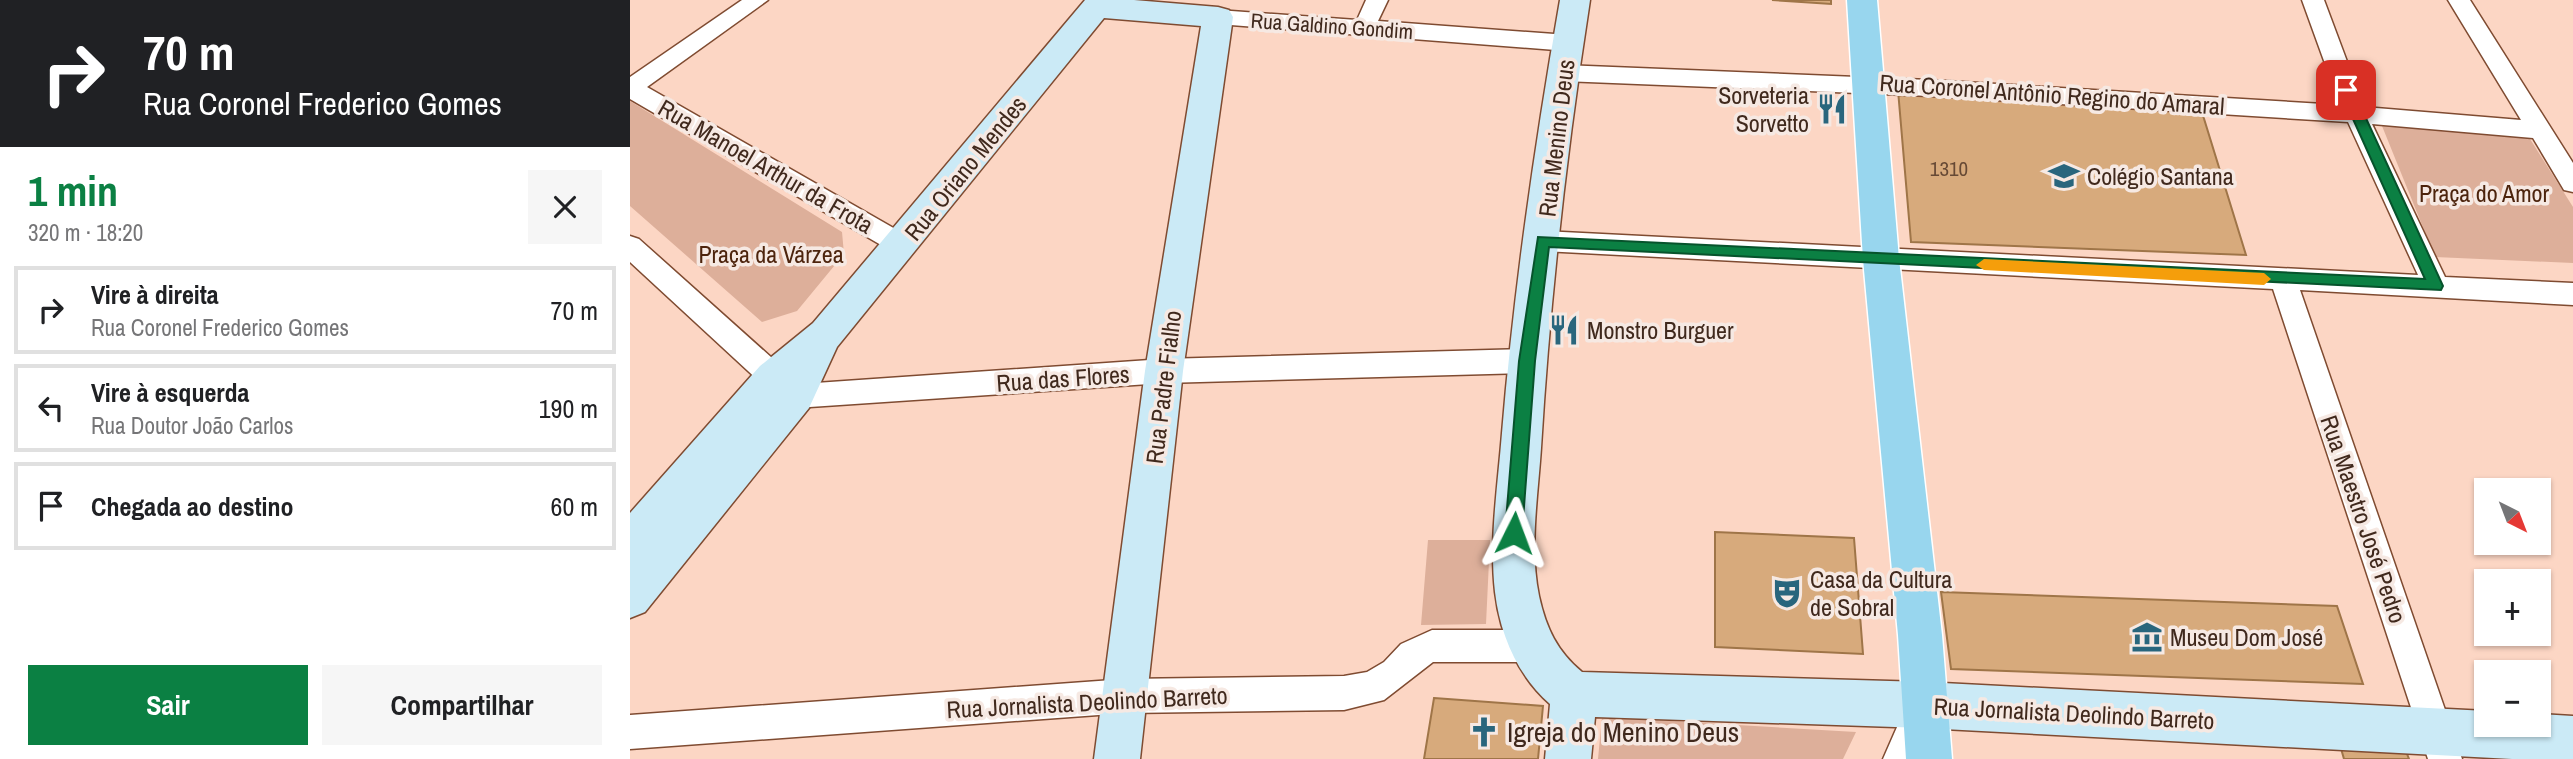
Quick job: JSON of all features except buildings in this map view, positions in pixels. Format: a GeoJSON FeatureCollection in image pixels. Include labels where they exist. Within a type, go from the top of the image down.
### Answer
{"type":"FeatureCollection","features":[{"type":"Feature","properties":{"kind":"main road","name":"Rua Menino Deus"},"geometry":{"type":"LineString","coordinates":[[1574,694],[1549,673],[1531,646],[1517,594],[1514,550],[1527,361],[1565,58],[1576,0]]}},
{"type":"Feature","properties":{"kind":"main road"},"geometry":{"type":"LineString","coordinates":[[1861,0],[1881,259],[1920,635],[1929,759]]}},
{"type":"Feature","properties":{"kind":"main road","name":"Rua Galdino Gondim"},"geometry":{"type":"LineString","coordinates":[[1100,4],[1218,17]]}},
{"type":"Feature","properties":{"kind":"main road","name":"Rua Oriano Mendes"},"geometry":{"type":"LineString","coordinates":[[630,597],[826,334],[1100,4]]}},
{"type":"Feature","properties":{"kind":"main road","name":"Rua Padre Fialho"},"geometry":{"type":"LineString","coordinates":[[1117,759],[1164,371],[1218,17]]}},
{"type":"Feature","properties":{"kind":"main road","name":"Rua Oriano Mendes"},"geometry":{"type":"LineString","coordinates":[[630,544],[784,387]]}},
{"type":"Feature","properties":{"kind":"main road"},"geometry":{"type":"LineString","coordinates":[[1569,759],[1574,694]]}},
{"type":"Feature","properties":{"kind":"main road","name":"Rua Jornalista Deolindo Barreto"},"geometry":{"type":"LineString","coordinates":[[1574,694],[1924,705],[2440,745],[2573,739]]}},
{"type":"Feature","properties":{"kind":"street"},"geometry":{"type":"LineString","coordinates":[[630,88],[757,0]]}},
{"type":"Feature","properties":{"kind":"street"},"geometry":{"type":"LineString","coordinates":[[1364,28],[1377,0]]}},
{"type":"Feature","properties":{"kind":"street"},"geometry":{"type":"LineString","coordinates":[[2313,0],[2355,113],[2435,286]]}},
{"type":"Feature","properties":{"kind":"street"},"geometry":{"type":"LineString","coordinates":[[2459,0],[2573,183]]}},
{"type":"Feature","properties":{"kind":"street","name":"Rua Galdino Gondim"},"geometry":{"type":"LineString","coordinates":[[1218,17],[1364,28],[1565,58]]}},
{"type":"Feature","properties":{"kind":"street","name":"Rua Coronel Antônio Regino do Amaral"},"geometry":{"type":"LineString","coordinates":[[1565,58],[1869,83],[2355,113],[2540,130]]}},
{"type":"Feature","properties":{"kind":"street","name":"Rua Manoel Arthur da Frota"},"geometry":{"type":"LineString","coordinates":[[630,88],[902,245]]}},
{"type":"Feature","properties":{"kind":"street"},"geometry":{"type":"LineString","coordinates":[[1543,241],[2573,294]]}},
{"type":"Feature","properties":{"kind":"street"},"geometry":{"type":"LineString","coordinates":[[630,246],[784,387]]}},
{"type":"Feature","properties":{"kind":"street","name":"Rua Maestro José Pedro"},"geometry":{"type":"LineString","coordinates":[[2283,280],[2440,745]]}},
{"type":"Feature","properties":{"kind":"street","name":"Rua das Flores"},"geometry":{"type":"LineString","coordinates":[[784,387],[1164,371],[1527,361]]}},
{"type":"Feature","properties":{"kind":"street","name":"Rua Jornalista Deolindo Barreto"},"geometry":{"type":"LineString","coordinates":[[630,732],[1126,696],[1344,693],[1372,688],[1396,673],[1412,655],[1432,646],[1531,646]]}},
{"type":"Feature","properties":{"kind":"street"},"geometry":{"type":"LineString","coordinates":[[1900,759],[1924,705]]}},
{"type":"Feature","properties":{"kind":"green space","name":"Praça da Várzea"},"geometry":{"type":"Polygon","coordinates":[[[630,101],[842,232],[844,254],[797,311],[762,322],[630,206],[630,101]]]}},
{"type":"Feature","properties":{"kind":"green space","name":"Praça do Amor"},"geometry":{"type":"Polygon","coordinates":[[[2380,121],[2525,131],[2573,207],[2573,263],[2435,257],[2380,121]]]}},
{"type":"Feature","properties":{"kind":"green space"},"geometry":{"type":"Polygon","coordinates":[[[1428,540],[1490,540],[1486,624],[1421,625],[1428,540]]]}},
{"type":"Feature","properties":{"kind":"green space"},"geometry":{"type":"Polygon","coordinates":[[[1602,717],[1856,732],[1843,759],[1598,759],[1602,717]]]}},
{"type":"Feature","properties":{"kind":"slow traffic"},"geometry":{"type":"LineString","coordinates":[[1984,265],[2264,279]]}},
{"type":"Feature","properties":{"kind":"place","name":"Sorveteria Sorvetto"},"geometry":{"type":"Point","coordinates":[1832,109]}},
{"type":"Feature","properties":{"kind":"place","name":"Colégio Santana"},"geometry":{"type":"Point","coordinates":[2064,176]}},
{"type":"Feature","properties":{"kind":"place","name":"Monstro Burguer"},"geometry":{"type":"Point","coordinates":[1564,330]}},
{"type":"Feature","properties":{"kind":"place","name":"Casa da Cultura de Sobral"},"geometry":{"type":"Point","coordinates":[1787,593]}},
{"type":"Feature","properties":{"kind":"place","name":"Museu Dom José"},"geometry":{"type":"Point","coordinates":[2147,637]}},
{"type":"Feature","properties":{"kind":"place","name":"Igreja do Menino Deus"},"geometry":{"type":"Point","coordinates":[1484,732]}},
{"type":"Feature","properties":{"kind":"route"},"geometry":{"type":"LineString","coordinates":[[1514,533],[1527,361],[1543,241],[2435,286],[2346,90]]}}]}
